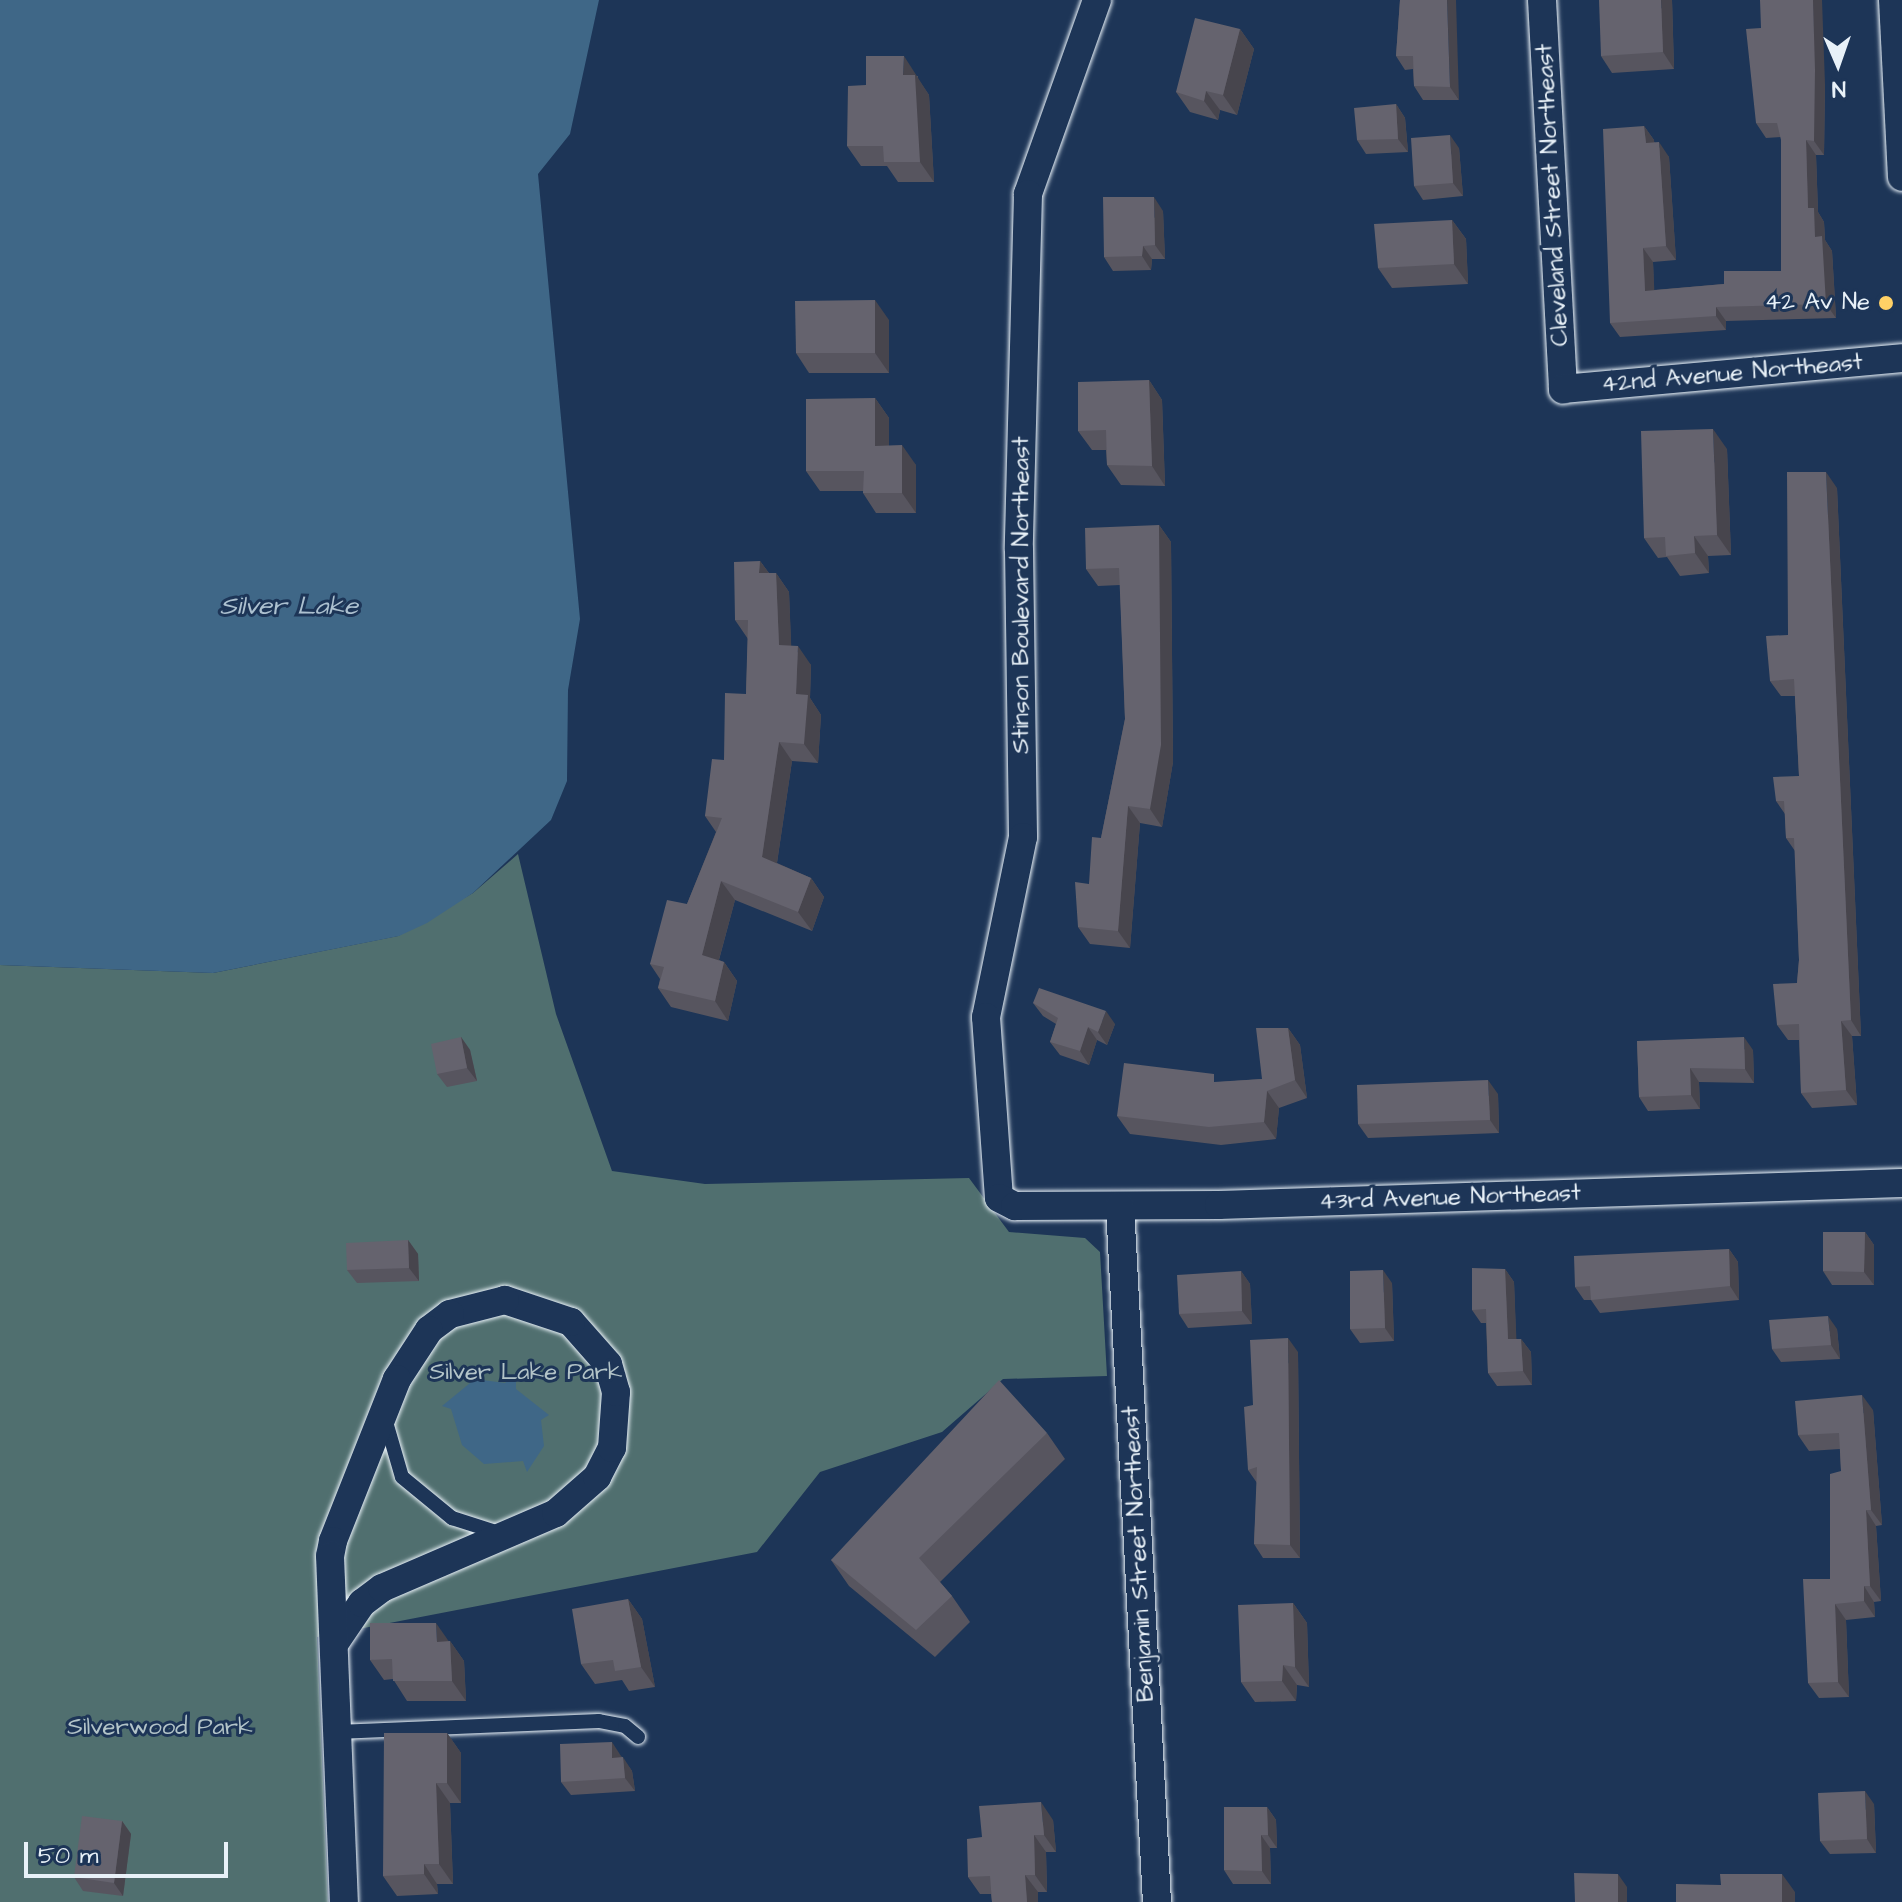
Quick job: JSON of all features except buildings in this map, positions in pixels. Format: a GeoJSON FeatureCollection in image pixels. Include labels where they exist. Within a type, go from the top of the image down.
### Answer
{"type":"FeatureCollection","features":[{"type":"Feature","properties":{"kind":"street","name":"Stinson Boulevard Northeast"},"geometry":{"type":"LineString","coordinates":[[999,1198],[986,1017],[1023,837],[1019,549],[1028,194],[1097,0]]}},
{"type":"Feature","properties":{"kind":"street","name":"Cleveland Street Northeast"},"geometry":{"type":"LineString","coordinates":[[1542,0],[1563,389]]}},
{"type":"Feature","properties":{"kind":"street"},"geometry":{"type":"LineString","coordinates":[[1893,0],[1902,177]]}},
{"type":"Feature","properties":{"kind":"street","name":"42nd Avenue Northeast"},"geometry":{"type":"LineString","coordinates":[[1563,389],[1902,358]]}},
{"type":"Feature","properties":{"kind":"street","name":"43rd Avenue Northeast"},"geometry":{"type":"LineString","coordinates":[[999,1198],[1015,1206],[1120,1206],[1902,1183]]}},
{"type":"Feature","properties":{"kind":"street","name":"Benjamin Street Northeast"},"geometry":{"type":"LineString","coordinates":[[1120,1206],[1157,1902]]}},
{"type":"Feature","properties":{"kind":"street"},"geometry":{"type":"LineString","coordinates":[[334,1644],[362,1603],[382,1588],[506,1535],[579,1497],[612,1448],[616,1392],[592,1339],[531,1303],[479,1303],[429,1330],[410,1353],[330,1556],[344,1902]]}},
{"type":"Feature","properties":{"kind":"lane"},"geometry":{"type":"LineString","coordinates":[[385,1414],[402,1477],[452,1518],[506,1535]]}},
{"type":"Feature","properties":{"kind":"lane"},"geometry":{"type":"LineString","coordinates":[[337,1732],[599,1721],[625,1726],[638,1737]]}},
{"type":"Feature","properties":{"kind":"green space"},"geometry":{"type":"Polygon","coordinates":[[[518,854],[556,1014],[612,1171],[705,1184],[969,1178],[1009,1232],[1085,1238],[1100,1252],[1107,1376],[1003,1379],[942,1432],[820,1472],[757,1552],[317,1637],[328,1902],[0,1902],[0,965],[213,973],[398,936],[473,893],[518,854]]]}},
{"type":"Feature","properties":{"kind":"water","name":"Silver Lake"},"geometry":{"type":"Polygon","coordinates":[[[0,0],[599,0],[570,134],[538,174],[580,619],[568,690],[567,781],[551,820],[473,893],[427,923],[399,936],[213,973],[0,965],[0,0]]]}},
{"type":"Feature","properties":{"kind":"water"},"geometry":{"type":"Polygon","coordinates":[[[516,1374],[516,1389],[549,1415],[541,1420],[544,1446],[527,1472],[523,1461],[484,1464],[462,1445],[451,1409],[442,1406],[475,1379],[505,1383],[516,1374]]]}},
{"type":"Feature","properties":{"kind":"place","name":"42 Av Ne"},"geometry":{"type":"Point","coordinates":[1886,303]}},
{"type":"Feature","properties":{"kind":"park label","name":"Silver Lake Park"},"geometry":{"type":"Point","coordinates":[526,1373]}},
{"type":"Feature","properties":{"kind":"park label","name":"Silverwood Park"},"geometry":{"type":"Point","coordinates":[160,1728]}}]}
